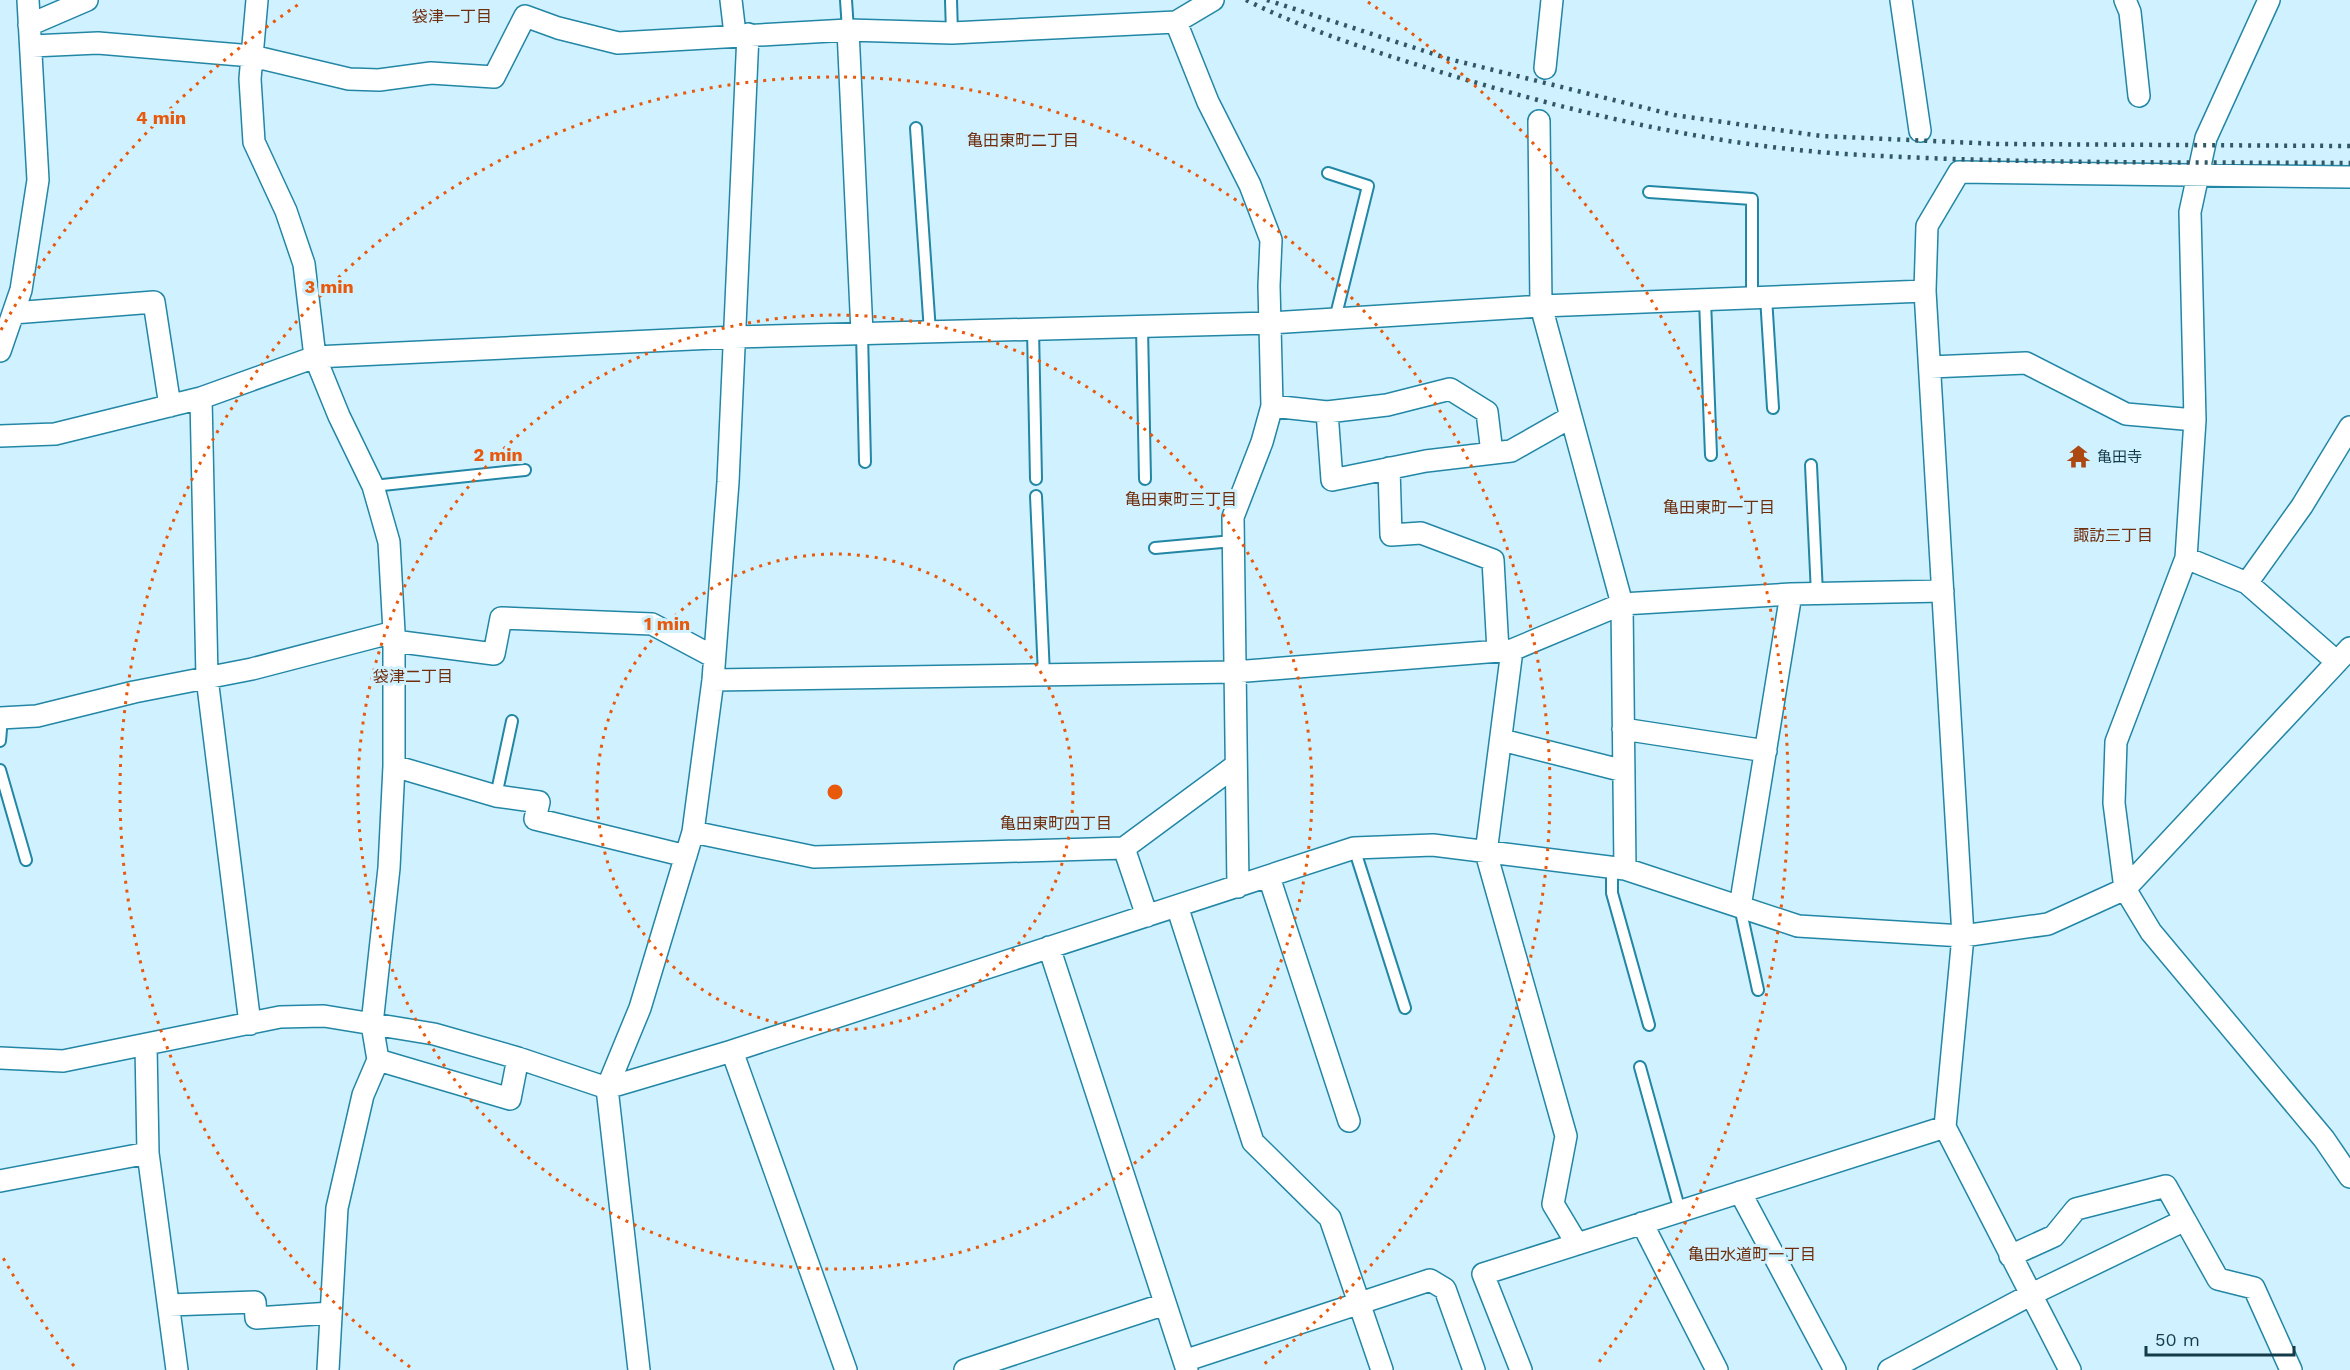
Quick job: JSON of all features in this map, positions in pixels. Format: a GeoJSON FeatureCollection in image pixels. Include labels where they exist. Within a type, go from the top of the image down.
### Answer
{"type":"FeatureCollection","features":[{"type":"Feature","properties":{"kind":"street"},"geometry":{"type":"LineString","coordinates":[[0,351],[21,290],[38,180],[28,0]]}},
{"type":"Feature","properties":{"kind":"street"},"geometry":{"type":"LineString","coordinates":[[29,25],[87,0]]}},
{"type":"Feature","properties":{"kind":"street"},"geometry":{"type":"LineString","coordinates":[[257,0],[250,79],[254,142],[286,211],[304,264],[315,357],[339,416],[374,486],[390,542],[394,636],[394,766],[389,868],[372,1024],[378,1060],[363,1095],[337,1208],[328,1370]]}},
{"type":"Feature","properties":{"kind":"street"},"geometry":{"type":"LineString","coordinates":[[639,1370],[607,1088],[640,1008],[693,832],[713,680],[728,482],[734,337],[742,34],[731,0]]}},
{"type":"Feature","properties":{"kind":"street"},"geometry":{"type":"LineString","coordinates":[[32,46],[98,43],[252,56],[349,79],[379,80],[431,73],[494,77],[526,8],[558,28],[618,43],[742,34],[848,30],[952,33],[1176,22],[1213,0]]}},
{"type":"Feature","properties":{"kind":"street"},"geometry":{"type":"LineString","coordinates":[[1545,68],[1552,0]]}},
{"type":"Feature","properties":{"kind":"street"},"geometry":{"type":"LineString","coordinates":[[1901,0],[1920,131]]}},
{"type":"Feature","properties":{"kind":"street"},"geometry":{"type":"LineString","coordinates":[[2125,0],[2130,12],[2139,96]]}},
{"type":"Feature","properties":{"kind":"street"},"geometry":{"type":"LineString","coordinates":[[2269,0],[2206,138],[2190,212],[2195,420],[2186,558],[2116,742],[2114,803],[2125,889],[2151,932],[2324,1139],[2350,1177]]}},
{"type":"Feature","properties":{"kind":"street"},"geometry":{"type":"LineString","coordinates":[[1176,22],[1208,102],[1250,184],[1271,240],[1272,406],[1262,442],[1233,517],[1238,887]]}},
{"type":"Feature","properties":{"kind":"street"},"geometry":{"type":"LineString","coordinates":[[848,30],[862,333]]}},
{"type":"Feature","properties":{"kind":"street"},"geometry":{"type":"LineString","coordinates":[[1539,121],[1541,306],[1622,604],[1624,771],[1618,868]]}},
{"type":"Feature","properties":{"kind":"street"},"geometry":{"type":"LineString","coordinates":[[2070,1370],[1945,1127],[1963,936],[1925,291],[1927,226],[1959,172],[2350,177]]}},
{"type":"Feature","properties":{"kind":"street"},"geometry":{"type":"LineString","coordinates":[[0,436],[55,434],[170,406],[201,398],[315,357],[734,337],[1270,323],[1541,306],[1925,291]]}},
{"type":"Feature","properties":{"kind":"street"},"geometry":{"type":"LineString","coordinates":[[14,313],[154,302],[170,406]]}},
{"type":"Feature","properties":{"kind":"street"},"geometry":{"type":"LineString","coordinates":[[1930,367],[2026,363],[2126,414],[2195,420]]}},
{"type":"Feature","properties":{"kind":"street"},"geometry":{"type":"LineString","coordinates":[[1272,406],[1327,412],[1387,405],[1450,389],[1486,412],[1492,453]]}},
{"type":"Feature","properties":{"kind":"street"},"geometry":{"type":"LineString","coordinates":[[201,398],[207,678],[250,1024]]}},
{"type":"Feature","properties":{"kind":"street"},"geometry":{"type":"LineString","coordinates":[[1327,412],[1332,480],[1389,468],[1511,451],[1571,417]]}},
{"type":"Feature","properties":{"kind":"street"},"geometry":{"type":"LineString","coordinates":[[2247,583],[2302,506],[2350,427]]}},
{"type":"Feature","properties":{"kind":"street"},"geometry":{"type":"LineString","coordinates":[[1389,468],[1391,535],[1421,533],[1493,560],[1505,651],[1502,740],[1486,852],[1566,1136],[1553,1204],[1577,1244]]}},
{"type":"Feature","properties":{"kind":"street"},"geometry":{"type":"LineString","coordinates":[[0,1058],[63,1061],[280,1017],[324,1016],[434,1034],[518,1058],[607,1088],[732,1051],[1354,848],[1433,845],[1618,868],[1798,926],[1963,936],[2048,924],[2125,889],[2344,655],[2247,583],[2186,558]]}},
{"type":"Feature","properties":{"kind":"street"},"geometry":{"type":"LineString","coordinates":[[713,680],[1234,672],[1505,651],[1622,604],[1791,594],[1942,591]]}},
{"type":"Feature","properties":{"kind":"street"},"geometry":{"type":"LineString","coordinates":[[1740,907],[1791,594]]}},
{"type":"Feature","properties":{"kind":"street"},"geometry":{"type":"LineString","coordinates":[[1,718],[38,716],[134,692],[252,669],[394,636],[494,654],[501,618],[652,624],[714,657]]}},
{"type":"Feature","properties":{"kind":"street"},"geometry":{"type":"LineString","coordinates":[[1623,729],[1766,751]]}},
{"type":"Feature","properties":{"kind":"street"},"geometry":{"type":"LineString","coordinates":[[1502,740],[1624,771]]}},
{"type":"Feature","properties":{"kind":"street"},"geometry":{"type":"LineString","coordinates":[[394,766],[496,796],[539,802],[535,819],[686,856]]}},
{"type":"Feature","properties":{"kind":"street"},"geometry":{"type":"LineString","coordinates":[[693,832],[814,857],[1124,848],[1235,766]]}},
{"type":"Feature","properties":{"kind":"street"},"geometry":{"type":"LineString","coordinates":[[1124,848],[1147,916]]}},
{"type":"Feature","properties":{"kind":"street"},"geometry":{"type":"LineString","coordinates":[[1269,877],[1349,1121]]}},
{"type":"Feature","properties":{"kind":"street"},"geometry":{"type":"LineString","coordinates":[[1177,906],[1253,1142],[1330,1218],[1382,1370]]}},
{"type":"Feature","properties":{"kind":"street"},"geometry":{"type":"LineString","coordinates":[[1048,948],[1186,1366],[1430,1280],[1446,1289],[1474,1370]]}},
{"type":"Feature","properties":{"kind":"street"},"geometry":{"type":"LineString","coordinates":[[146,1046],[148,1153],[177,1370]]}},
{"type":"Feature","properties":{"kind":"street"},"geometry":{"type":"LineString","coordinates":[[732,1051],[846,1370]]}},
{"type":"Feature","properties":{"kind":"street"},"geometry":{"type":"LineString","coordinates":[[378,1060],[510,1099],[518,1058]]}},
{"type":"Feature","properties":{"kind":"street"},"geometry":{"type":"LineString","coordinates":[[1521,1370],[1483,1274],[1945,1127]]}},
{"type":"Feature","properties":{"kind":"street"},"geometry":{"type":"LineString","coordinates":[[0,1181],[148,1153]]}},
{"type":"Feature","properties":{"kind":"street"},"geometry":{"type":"LineString","coordinates":[[2010,1256],[2054,1236],[2076,1209],[2166,1186],[2218,1279],[2253,1288],[2291,1370]]}},
{"type":"Feature","properties":{"kind":"street"},"geometry":{"type":"LineString","coordinates":[[1740,1192],[1835,1370]]}},
{"type":"Feature","properties":{"kind":"street"},"geometry":{"type":"LineString","coordinates":[[1889,1370],[2030,1295],[2185,1220]]}},
{"type":"Feature","properties":{"kind":"street"},"geometry":{"type":"LineString","coordinates":[[1642,1223],[1717,1370]]}},
{"type":"Feature","properties":{"kind":"street"},"geometry":{"type":"LineString","coordinates":[[169,1305],[255,1302],[256,1318],[332,1313]]}},
{"type":"Feature","properties":{"kind":"street"},"geometry":{"type":"LineString","coordinates":[[965,1370],[1165,1304]]}},
{"type":"Feature","properties":{"kind":"lane"},"geometry":{"type":"LineString","coordinates":[[846,0],[848,30]]}},
{"type":"Feature","properties":{"kind":"lane"},"geometry":{"type":"LineString","coordinates":[[951,0],[952,33]]}},
{"type":"Feature","properties":{"kind":"lane"},"geometry":{"type":"LineString","coordinates":[[916,128],[930,332]]}},
{"type":"Feature","properties":{"kind":"lane"},"geometry":{"type":"LineString","coordinates":[[1328,173],[1368,186],[1335,319]]}},
{"type":"Feature","properties":{"kind":"lane"},"geometry":{"type":"LineString","coordinates":[[1649,192],[1752,199],[1759,297],[1773,408]]}},
{"type":"Feature","properties":{"kind":"lane"},"geometry":{"type":"LineString","coordinates":[[1705,300],[1711,454]]}},
{"type":"Feature","properties":{"kind":"lane"},"geometry":{"type":"LineString","coordinates":[[1142,327],[1145,479]]}},
{"type":"Feature","properties":{"kind":"lane"},"geometry":{"type":"LineString","coordinates":[[1033,329],[1036,479]]}},
{"type":"Feature","properties":{"kind":"lane"},"geometry":{"type":"LineString","coordinates":[[862,333],[865,462]]}},
{"type":"Feature","properties":{"kind":"lane"},"geometry":{"type":"LineString","coordinates":[[1811,465],[1817,594]]}},
{"type":"Feature","properties":{"kind":"lane"},"geometry":{"type":"LineString","coordinates":[[374,486],[525,470]]}},
{"type":"Feature","properties":{"kind":"lane"},"geometry":{"type":"LineString","coordinates":[[1036,496],[1044,675]]}},
{"type":"Feature","properties":{"kind":"lane"},"geometry":{"type":"LineString","coordinates":[[1155,548],[1233,541]]}},
{"type":"Feature","properties":{"kind":"lane"},"geometry":{"type":"LineString","coordinates":[[0,741],[1,718]]}},
{"type":"Feature","properties":{"kind":"lane"},"geometry":{"type":"LineString","coordinates":[[496,796],[512,722]]}},
{"type":"Feature","properties":{"kind":"lane"},"geometry":{"type":"LineString","coordinates":[[0,770],[26,860]]}},
{"type":"Feature","properties":{"kind":"lane"},"geometry":{"type":"LineString","coordinates":[[1354,848],[1404,1008]]}},
{"type":"Feature","properties":{"kind":"lane"},"geometry":{"type":"LineString","coordinates":[[1618,868],[1612,893],[1649,1025]]}},
{"type":"Feature","properties":{"kind":"lane"},"geometry":{"type":"LineString","coordinates":[[1740,907],[1758,990]]}},
{"type":"Feature","properties":{"kind":"lane"},"geometry":{"type":"LineString","coordinates":[[1640,1067],[1680,1211]]}},
{"type":"Feature","properties":{"kind":"railway"},"geometry":{"type":"LineString","coordinates":[[1246,0],[1270,12],[1345,41],[1498,89],[1601,116],[1757,145],[1863,155],[1985,160],[2350,163]]}},
{"type":"Feature","properties":{"kind":"railway"},"geometry":{"type":"LineString","coordinates":[[1267,0],[1449,59],[1674,115],[1821,136],[1998,144],[2350,146]]}},
{"type":"Feature","properties":{"kind":"place","name":"亀田寺"},"geometry":{"type":"Point","coordinates":[2079,457]}},
{"type":"Feature","properties":{"kind":"district","name":"袋津一丁目"},"geometry":{"type":"Point","coordinates":[452,16]}},
{"type":"Feature","properties":{"kind":"district","name":"亀田東町二丁目"},"geometry":{"type":"Point","coordinates":[1023,140]}},
{"type":"Feature","properties":{"kind":"district","name":"亀田東町三丁目"},"geometry":{"type":"Point","coordinates":[1181,499]}},
{"type":"Feature","properties":{"kind":"district","name":"亀田東町一丁目"},"geometry":{"type":"Point","coordinates":[1719,507]}},
{"type":"Feature","properties":{"kind":"district","name":"諏訪三丁目"},"geometry":{"type":"Point","coordinates":[2113,535]}},
{"type":"Feature","properties":{"kind":"district","name":"袋津二丁目"},"geometry":{"type":"Point","coordinates":[413,676]}},
{"type":"Feature","properties":{"kind":"district","name":"亀田東町四丁目"},"geometry":{"type":"Point","coordinates":[1056,823]}},
{"type":"Feature","properties":{"kind":"district","name":"亀田水道町一丁目"},"geometry":{"type":"Point","coordinates":[1752,1254]}}]}
